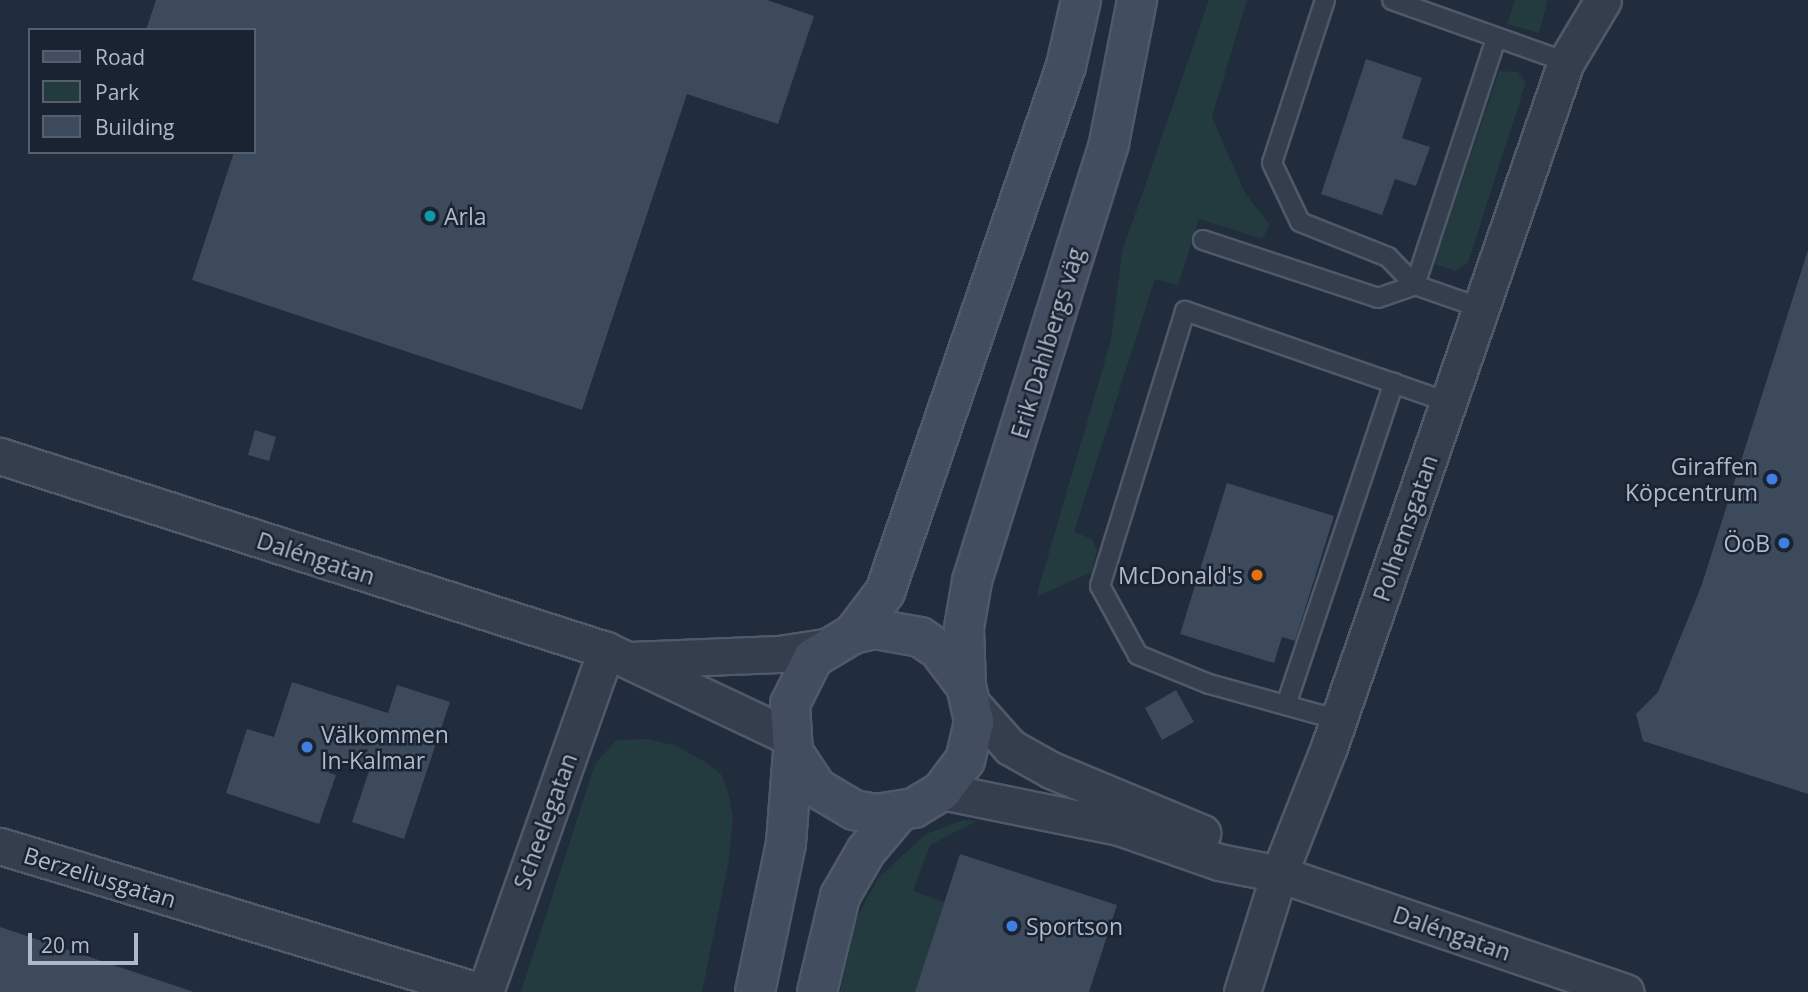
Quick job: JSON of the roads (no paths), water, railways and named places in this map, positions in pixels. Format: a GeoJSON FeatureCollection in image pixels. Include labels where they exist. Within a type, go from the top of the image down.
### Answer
{"type":"FeatureCollection","features":[{"type":"Feature","properties":{"kind":"main road"},"geometry":{"type":"LineString","coordinates":[[755,992],[786,843],[795,687],[885,593],[900,558],[1066,66],[1081,0]]}},
{"type":"Feature","properties":{"kind":"main road","name":"Erik Dahlbergs väg"},"geometry":{"type":"LineString","coordinates":[[817,992],[840,896],[866,851],[898,813],[942,791],[956,777],[971,742],[964,628],[972,582],[1109,143],[1137,0]]}},
{"type":"Feature","properties":{"kind":"main road"},"geometry":{"type":"LineString","coordinates":[[840,640],[875,629],[920,638],[939,650],[969,694]]}},
{"type":"Feature","properties":{"kind":"main road","name":"Erik Dahlbergs väg"},"geometry":{"type":"LineString","coordinates":[[792,745],[817,788],[834,802],[865,812],[898,813]]}},
{"type":"Feature","properties":{"kind":"street","name":"Polhemsgatan"},"geometry":{"type":"LineString","coordinates":[[1242,992],[1279,874],[1339,720],[1566,62],[1575,0]]}},
{"type":"Feature","properties":{"kind":"street","name":"Polhemsgatan"},"geometry":{"type":"LineString","coordinates":[[1566,62],[1603,0]]}},
{"type":"Feature","properties":{"kind":"street","name":"Daléngatan"},"geometry":{"type":"LineString","coordinates":[[0,456],[619,655],[792,745]]}},
{"type":"Feature","properties":{"kind":"street","name":"Daléngatan"},"geometry":{"type":"LineString","coordinates":[[619,655],[779,654],[840,640]]}},
{"type":"Feature","properties":{"kind":"street","name":"Scheelegatan"},"geometry":{"type":"LineString","coordinates":[[483,992],[619,655]]}},
{"type":"Feature","properties":{"kind":"street","name":"Daléngatan"},"geometry":{"type":"LineString","coordinates":[[969,694],[1010,747],[1051,770],[1222,841],[1279,874]]}},
{"type":"Feature","properties":{"kind":"street","name":"Daléngatan"},"geometry":{"type":"LineString","coordinates":[[942,791],[1119,827],[1219,862],[1279,874],[1625,992]]}},
{"type":"Feature","properties":{"kind":"street","name":"Berzeliusgatan"},"geometry":{"type":"LineString","coordinates":[[0,846],[483,992]]}},
{"type":"Feature","properties":{"kind":"lane"},"geometry":{"type":"LineString","coordinates":[[1325,0],[1272,163],[1300,222],[1388,257],[1415,285],[1481,308]]}},
{"type":"Feature","properties":{"kind":"lane"},"geometry":{"type":"LineString","coordinates":[[1392,0],[1566,62]]}},
{"type":"Feature","properties":{"kind":"lane"},"geometry":{"type":"LineString","coordinates":[[1415,285],[1496,39]]}},
{"type":"Feature","properties":{"kind":"lane"},"geometry":{"type":"LineString","coordinates":[[1203,240],[1378,298],[1415,285]]}},
{"type":"Feature","properties":{"kind":"lane"},"geometry":{"type":"LineString","coordinates":[[1339,720],[1209,684],[1138,655],[1100,586],[1185,312],[1448,402]]}},
{"type":"Feature","properties":{"kind":"lane"},"geometry":{"type":"LineString","coordinates":[[1286,705],[1394,383]]}},
{"type":"Feature","properties":{"kind":"place","name":"Arla"},"geometry":{"type":"Point","coordinates":[430,216]}},
{"type":"Feature","properties":{"kind":"place","name":"Giraffen Köpcentrum"},"geometry":{"type":"Point","coordinates":[1772,479]}},
{"type":"Feature","properties":{"kind":"place","name":"ÖoB"},"geometry":{"type":"Point","coordinates":[1784,543]}},
{"type":"Feature","properties":{"kind":"place","name":"McDonald's"},"geometry":{"type":"Point","coordinates":[1257,575]}},
{"type":"Feature","properties":{"kind":"place","name":"Välkommen In-Kalmar"},"geometry":{"type":"Point","coordinates":[307,747]}},
{"type":"Feature","properties":{"kind":"place","name":"Sportson"},"geometry":{"type":"Point","coordinates":[1012,926]}}]}
